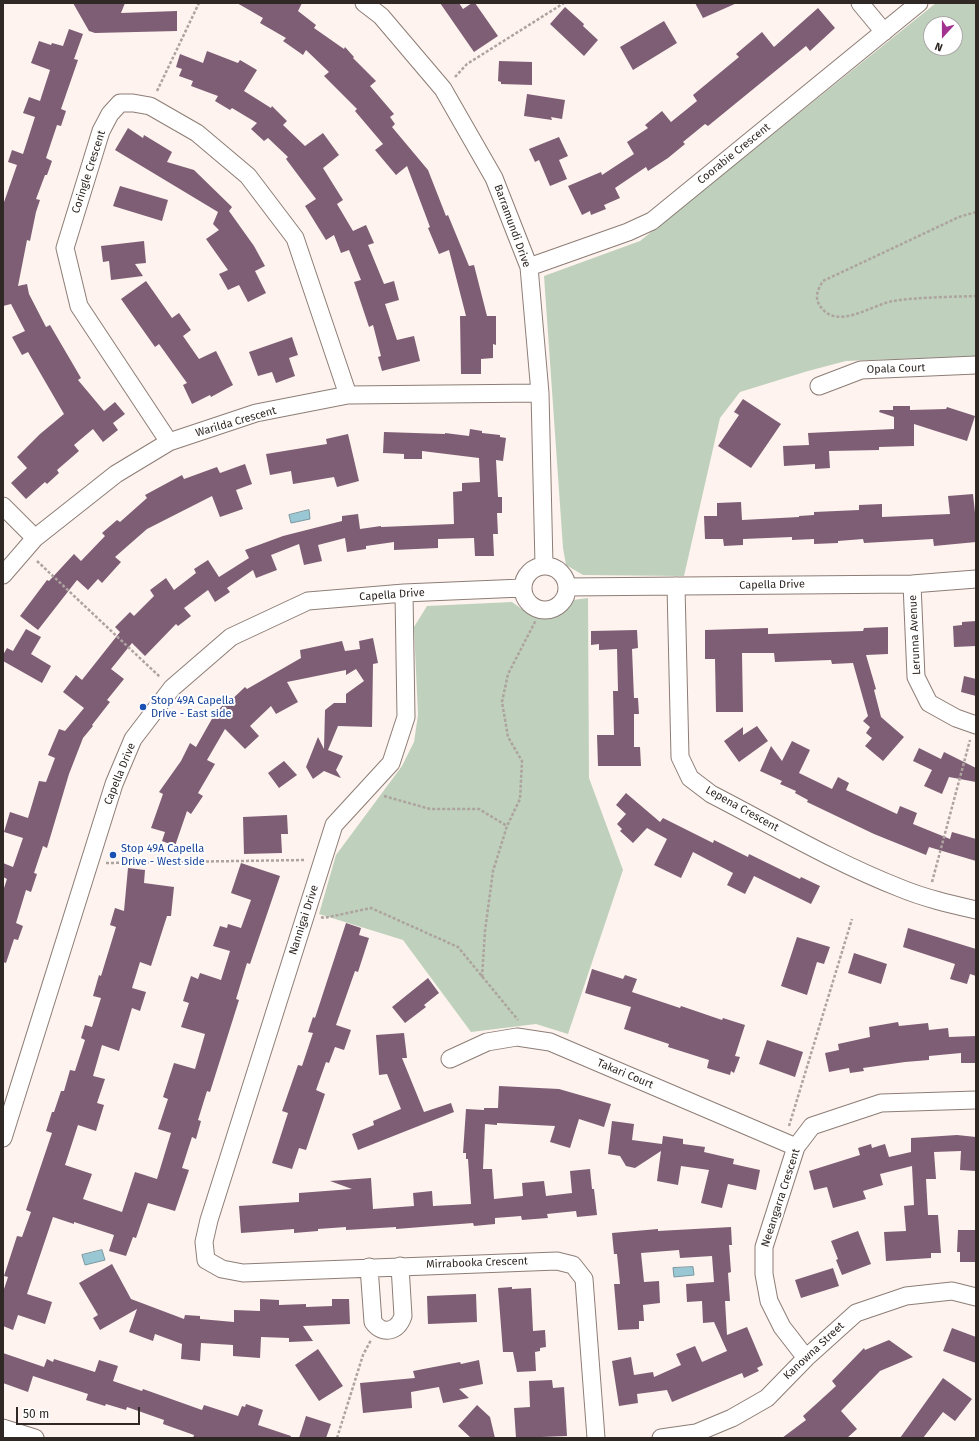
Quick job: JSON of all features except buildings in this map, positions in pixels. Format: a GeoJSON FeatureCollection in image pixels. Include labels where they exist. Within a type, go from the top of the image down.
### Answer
{"type":"FeatureCollection","features":[{"type":"Feature","properties":{"kind":"street","name":"Barramundi Drive"},"geometry":{"type":"LineString","coordinates":[[364,3],[381,16],[443,89],[494,178],[529,267],[540,393],[544,565]]}},
{"type":"Feature","properties":{"kind":"street"},"geometry":{"type":"LineString","coordinates":[[860,3],[884,32]]}},
{"type":"Feature","properties":{"kind":"street","name":"Coorabie Crescent"},"geometry":{"type":"LineString","coordinates":[[529,267],[628,232],[652,221],[918,3]]}},
{"type":"Feature","properties":{"kind":"street","name":"Coringle Crescent"},"geometry":{"type":"LineString","coordinates":[[169,442],[79,306],[65,248],[101,130],[110,114],[120,103],[133,103],[150,106],[197,134],[248,176],[295,238],[348,395]]}},
{"type":"Feature","properties":{"kind":"street","name":"Opala Court"},"geometry":{"type":"LineString","coordinates":[[819,386],[861,370],[976,365]]}},
{"type":"Feature","properties":{"kind":"street","name":"Warilda Crescent"},"geometry":{"type":"LineString","coordinates":[[3,575],[30,544],[116,474],[169,442],[256,413],[348,395],[540,393]]}},
{"type":"Feature","properties":{"kind":"street"},"geometry":{"type":"LineString","coordinates":[[3,506],[30,544]]}},
{"type":"Feature","properties":{"kind":"street"},"geometry":{"type":"LineString","coordinates":[[544,565],[558,569],[563,574],[568,587],[567,594],[559,606],[546,610],[538,609],[532,606],[524,595],[522,588],[523,581],[531,570],[544,565]]}},
{"type":"Feature","properties":{"kind":"street","name":"Capella Drive"},"geometry":{"type":"LineString","coordinates":[[568,587],[912,584],[976,579]]}},
{"type":"Feature","properties":{"kind":"street","name":"Lerunna Avenue"},"geometry":{"type":"LineString","coordinates":[[912,584],[916,677],[929,703],[956,718],[975,725]]}},
{"type":"Feature","properties":{"kind":"street","name":"Lepena Crescent"},"geometry":{"type":"LineString","coordinates":[[676,586],[680,757],[690,778],[710,794],[854,868],[900,888],[928,898],[976,910]]}},
{"type":"Feature","properties":{"kind":"street","name":"Capella Drive"},"geometry":{"type":"LineString","coordinates":[[3,1138],[114,784],[133,739],[172,688],[231,637],[308,601],[404,593],[522,588]]}},
{"type":"Feature","properties":{"kind":"street","name":"Nannigai Drive"},"geometry":{"type":"LineString","coordinates":[[206,1260],[204,1242],[209,1220],[334,825],[391,763],[406,717],[404,593]]}},
{"type":"Feature","properties":{"kind":"street","name":"Takari Court"},"geometry":{"type":"LineString","coordinates":[[450,1059],[486,1042],[516,1037],[550,1042],[790,1145]]}},
{"type":"Feature","properties":{"kind":"street","name":"Neeangarra Crescent"},"geometry":{"type":"LineString","coordinates":[[806,1358],[782,1327],[769,1301],[764,1274],[764,1246],[790,1145],[812,1126],[881,1103],[976,1100]]}},
{"type":"Feature","properties":{"kind":"street","name":"Mirrabooka Crescent"},"geometry":{"type":"LineString","coordinates":[[206,1260],[222,1269],[244,1273],[557,1260],[573,1265],[584,1279],[596,1438]]}},
{"type":"Feature","properties":{"kind":"street"},"geometry":{"type":"LineString","coordinates":[[369,1268],[374,1322],[377,1327],[384,1330],[394,1329],[401,1324],[403,1316],[400,1266]]}},
{"type":"Feature","properties":{"kind":"street","name":"Kanowna Street"},"geometry":{"type":"LineString","coordinates":[[661,1438],[696,1433],[732,1418],[767,1398],[806,1358],[856,1312],[906,1296],[952,1290],[976,1297]]}},
{"type":"Feature","properties":{"kind":"street"},"geometry":{"type":"LineString","coordinates":[[3,1428],[35,1438]]}},
{"type":"Feature","properties":{"kind":"path"},"geometry":{"type":"LineString","coordinates":[[150,106],[199,3]]}},
{"type":"Feature","properties":{"kind":"path"},"geometry":{"type":"LineString","coordinates":[[443,89],[467,64],[564,3]]}},
{"type":"Feature","properties":{"kind":"path"},"geometry":{"type":"LineString","coordinates":[[976,212],[959,218],[823,281],[817,290],[817,303],[824,312],[833,316],[844,317],[891,302],[976,296]]}},
{"type":"Feature","properties":{"kind":"path"},"geometry":{"type":"LineString","coordinates":[[30,544],[172,688]]}},
{"type":"Feature","properties":{"kind":"path"},"geometry":{"type":"LineString","coordinates":[[482,977],[485,932],[493,871],[507,826],[520,799],[522,761],[508,737],[502,702],[508,674],[536,620]]}},
{"type":"Feature","properties":{"kind":"path"},"geometry":{"type":"LineString","coordinates":[[928,898],[975,725]]}},
{"type":"Feature","properties":{"kind":"path"},"geometry":{"type":"LineString","coordinates":[[366,790],[430,809],[479,809],[507,826]]}},
{"type":"Feature","properties":{"kind":"path"},"geometry":{"type":"LineString","coordinates":[[88,864],[324,859]]}},
{"type":"Feature","properties":{"kind":"path"},"geometry":{"type":"LineString","coordinates":[[307,912],[324,918],[371,908],[458,947],[533,1039]]}},
{"type":"Feature","properties":{"kind":"path"},"geometry":{"type":"LineString","coordinates":[[790,1145],[852,919]]}},
{"type":"Feature","properties":{"kind":"path"},"geometry":{"type":"LineString","coordinates":[[337,1438],[363,1355],[377,1327]]}},
{"type":"Feature","properties":{"kind":"green space"},"geometry":{"type":"Polygon","coordinates":[[[936,3],[976,3],[976,356],[846,361],[740,392],[720,418],[684,576],[583,575],[566,565],[563,548],[544,276],[640,241],[936,3]]]}},
{"type":"Feature","properties":{"kind":"green space"},"geometry":{"type":"Polygon","coordinates":[[[588,598],[589,778],[623,870],[568,1034],[536,1024],[471,1032],[403,940],[319,914],[336,855],[402,766],[414,742],[418,715],[414,627],[427,606],[512,602],[533,617],[557,614],[573,600],[588,598]]]}},
{"type":"Feature","properties":{"kind":"water"},"geometry":{"type":"Polygon","coordinates":[[[309,510],[310,519],[291,523],[289,515],[309,510]]]}},
{"type":"Feature","properties":{"kind":"water"},"geometry":{"type":"Polygon","coordinates":[[[102,1250],[105,1260],[85,1265],[82,1255],[102,1250]]]}},
{"type":"Feature","properties":{"kind":"water"},"geometry":{"type":"Polygon","coordinates":[[[693,1267],[694,1275],[674,1277],[673,1268],[693,1267]]]}},
{"type":"Feature","properties":{"kind":"place","name":"Stop 49A Capella Drive - East side"},"geometry":{"type":"Point","coordinates":[143,707]}},
{"type":"Feature","properties":{"kind":"place","name":"Stop 49A Capella Drive - West side"},"geometry":{"type":"Point","coordinates":[113,855]}}]}
